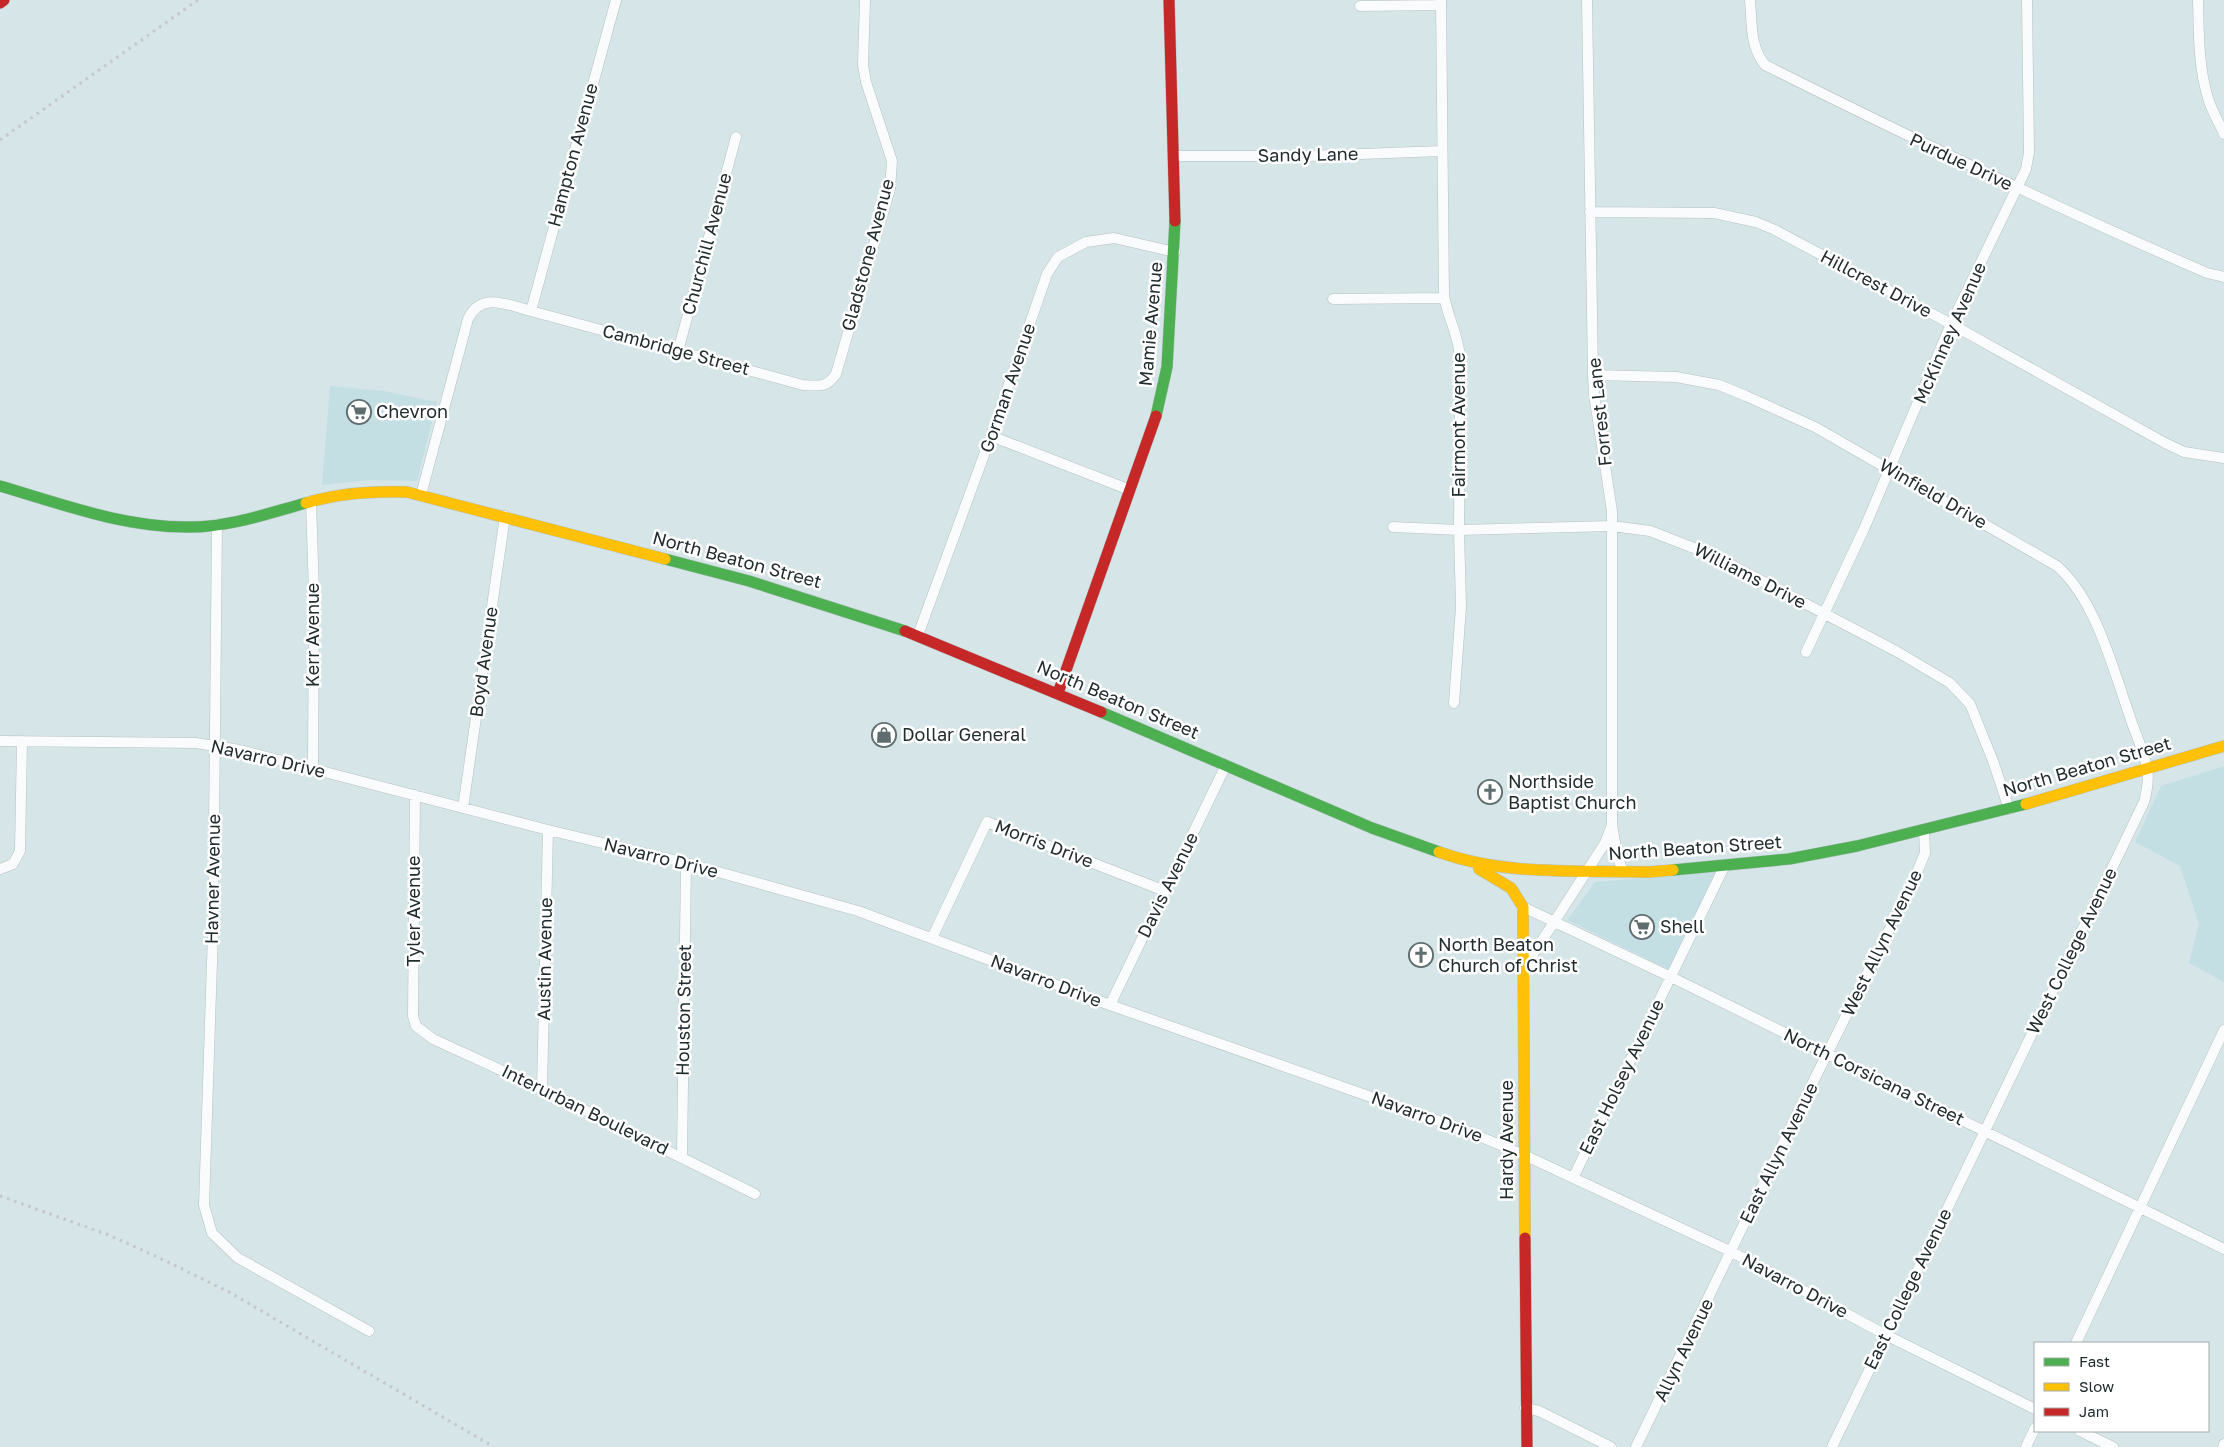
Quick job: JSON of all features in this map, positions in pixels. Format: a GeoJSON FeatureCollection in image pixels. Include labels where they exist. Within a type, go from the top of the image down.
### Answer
{"type":"FeatureCollection","features":[{"type":"Feature","properties":{"kind":"main road"},"geometry":{"type":"LineString","coordinates":[[0,3],[4,0]]}},
{"type":"Feature","properties":{"kind":"main road","name":"Mamie Avenue"},"geometry":{"type":"LineString","coordinates":[[1058,694],[1155,422],[1167,367],[1174,252],[1174,156],[1169,0]]}},
{"type":"Feature","properties":{"kind":"main road","name":"North Beaton Street"},"geometry":{"type":"LineString","coordinates":[[0,486],[112,518],[143,524],[191,527],[243,520],[311,501],[382,490],[421,495],[505,516],[758,583],[846,609],[918,635],[1372,828],[1466,862],[1500,868],[1623,872],[1789,859],[1924,830],[2009,809],[2224,746]]}},
{"type":"Feature","properties":{"kind":"main road"},"geometry":{"type":"LineString","coordinates":[[1466,862],[1510,886],[1519,896],[1523,907]]}},
{"type":"Feature","properties":{"kind":"main road","name":"Hardy Avenue"},"geometry":{"type":"LineString","coordinates":[[1523,907],[1525,1408],[1527,1447]]}},
{"type":"Feature","properties":{"kind":"street","name":"Hampton Avenue"},"geometry":{"type":"LineString","coordinates":[[531,311],[616,0]]}},
{"type":"Feature","properties":{"kind":"street","name":"Gladstone Avenue"},"geometry":{"type":"LineString","coordinates":[[822,386],[831,381],[836,374],[890,189],[892,161],[866,82],[863,65],[865,0]]}},
{"type":"Feature","properties":{"kind":"street","name":"Forrest Lane"},"geometry":{"type":"LineString","coordinates":[[1587,0],[1593,375],[1594,394],[1612,511],[1612,824],[1617,855],[1623,872]]}},
{"type":"Feature","properties":{"kind":"street","name":"Purdue Drive"},"geometry":{"type":"LineString","coordinates":[[1750,0],[1754,48],[1765,66],[2018,189],[2198,269],[2224,277]]}},
{"type":"Feature","properties":{"kind":"street","name":"McKinney Avenue"},"geometry":{"type":"LineString","coordinates":[[1806,652],[1890,469],[1951,324],[2018,189],[2026,169],[2029,152],[2027,0]]}},
{"type":"Feature","properties":{"kind":"street"},"geometry":{"type":"LineString","coordinates":[[2198,0],[2199,43],[2203,80],[2208,100],[2224,134]]}},
{"type":"Feature","properties":{"kind":"street"},"geometry":{"type":"LineString","coordinates":[[1360,6],[1441,2]]}},
{"type":"Feature","properties":{"kind":"street","name":"Fairmont Avenue"},"geometry":{"type":"LineString","coordinates":[[1441,2],[1444,298],[1459,339],[1460,357],[1459,530],[1461,607],[1454,703]]}},
{"type":"Feature","properties":{"kind":"street","name":"Churchill Avenue"},"geometry":{"type":"LineString","coordinates":[[678,351],[736,137]]}},
{"type":"Feature","properties":{"kind":"street","name":"Sandy Lane"},"geometry":{"type":"LineString","coordinates":[[1174,156],[1308,156],[1442,151]]}},
{"type":"Feature","properties":{"kind":"street","name":"Hillcrest Drive"},"geometry":{"type":"LineString","coordinates":[[1590,212],[1714,213],[1756,222],[1775,230],[1951,324],[2165,443],[2184,452],[2200,456],[2224,458]]}},
{"type":"Feature","properties":{"kind":"street","name":"Gorman Avenue"},"geometry":{"type":"LineString","coordinates":[[918,635],[991,436],[1047,274],[1058,257],[1086,242],[1114,238],[1174,252]]}},
{"type":"Feature","properties":{"kind":"street"},"geometry":{"type":"LineString","coordinates":[[1333,299],[1444,298]]}},
{"type":"Feature","properties":{"kind":"street","name":"Cambridge Street"},"geometry":{"type":"LineString","coordinates":[[421,495],[468,318],[472,309],[480,304],[492,301],[803,385],[822,386]]}},
{"type":"Feature","properties":{"kind":"street","name":"Winfield Drive"},"geometry":{"type":"LineString","coordinates":[[1593,375],[1676,377],[1719,385],[1815,427],[2057,566],[2068,575],[2087,606],[2105,644],[2148,768]]}},
{"type":"Feature","properties":{"kind":"street"},"geometry":{"type":"LineString","coordinates":[[991,436],[1130,490]]}},
{"type":"Feature","properties":{"kind":"street","name":"Kerr Avenue"},"geometry":{"type":"LineString","coordinates":[[311,501],[314,593],[312,768]]}},
{"type":"Feature","properties":{"kind":"street","name":"Boyd Avenue"},"geometry":{"type":"LineString","coordinates":[[463,808],[505,516]]}},
{"type":"Feature","properties":{"kind":"street","name":"Havner Avenue"},"geometry":{"type":"LineString","coordinates":[[217,524],[213,932],[204,1205],[212,1233],[238,1258],[369,1331]]}},
{"type":"Feature","properties":{"kind":"street","name":"Williams Drive"},"geometry":{"type":"LineString","coordinates":[[1393,526],[1459,530],[1612,526],[1650,530],[1712,555],[1896,651],[1960,692],[1970,704],[1993,761],[2009,809]]}},
{"type":"Feature","properties":{"kind":"street","name":"Navarro Drive"},"geometry":{"type":"LineString","coordinates":[[0,741],[215,745],[312,768],[548,830],[686,863],[858,911],[1110,1005],[1462,1128],[1524,1154],[1732,1252],[1886,1334],[2034,1408]]}},
{"type":"Feature","properties":{"kind":"street"},"geometry":{"type":"LineString","coordinates":[[0,868],[13,864],[20,851],[22,741]]}},
{"type":"Feature","properties":{"kind":"street","name":"Davis Avenue"},"geometry":{"type":"LineString","coordinates":[[1110,1005],[1226,765]]}},
{"type":"Feature","properties":{"kind":"street","name":"West College Avenue"},"geometry":{"type":"LineString","coordinates":[[1984,1132],[2144,802],[2147,791],[2148,768]]}},
{"type":"Feature","properties":{"kind":"street","name":"Tyler Avenue"},"geometry":{"type":"LineString","coordinates":[[415,795],[413,1016],[416,1026]]}},
{"type":"Feature","properties":{"kind":"street","name":"Morris Drive"},"geometry":{"type":"LineString","coordinates":[[932,938],[987,822],[1166,891]]}},
{"type":"Feature","properties":{"kind":"street","name":"Forrest Lane"},"geometry":{"type":"LineString","coordinates":[[1523,977],[1534,953],[1605,843],[1612,824]]}},
{"type":"Feature","properties":{"kind":"street","name":"Austin Avenue"},"geometry":{"type":"LineString","coordinates":[[542,1088],[548,830]]}},
{"type":"Feature","properties":{"kind":"street","name":"West Allyn Avenue"},"geometry":{"type":"LineString","coordinates":[[1828,1054],[1925,853],[1924,830]]}},
{"type":"Feature","properties":{"kind":"street","name":"Houston Street"},"geometry":{"type":"LineString","coordinates":[[682,1157],[686,863]]}},
{"type":"Feature","properties":{"kind":"street","name":"East Holsey Avenue"},"geometry":{"type":"LineString","coordinates":[[1573,1178],[1725,865]]}},
{"type":"Feature","properties":{"kind":"street","name":"North Corsicana Street"},"geometry":{"type":"LineString","coordinates":[[1523,907],[1671,977],[2224,1249]]}},
{"type":"Feature","properties":{"kind":"street","name":"Interurban Boulevard"},"geometry":{"type":"LineString","coordinates":[[416,1026],[433,1039],[542,1088],[755,1194]]}},
{"type":"Feature","properties":{"kind":"street"},"geometry":{"type":"LineString","coordinates":[[2076,1342],[2224,1030]]}},
{"type":"Feature","properties":{"kind":"street","name":"East Allyn Avenue"},"geometry":{"type":"LineString","coordinates":[[1732,1252],[1828,1054]]}},
{"type":"Feature","properties":{"kind":"street","name":"East College Avenue"},"geometry":{"type":"LineString","coordinates":[[1832,1447],[1984,1132]]}},
{"type":"Feature","properties":{"kind":"street","name":"Allyn Avenue"},"geometry":{"type":"LineString","coordinates":[[1636,1447],[1732,1252]]}},
{"type":"Feature","properties":{"kind":"street"},"geometry":{"type":"LineString","coordinates":[[1525,1408],[1539,1410],[1611,1447]]}},
{"type":"Feature","properties":{"kind":"street"},"geometry":{"type":"LineString","coordinates":[[2026,1447],[2034,1430]]}},
{"type":"Feature","properties":{"kind":"street"},"geometry":{"type":"LineString","coordinates":[[2082,1432],[2113,1447]]}},
{"type":"Feature","properties":{"kind":"shaded area"},"geometry":{"type":"Polygon","coordinates":[[[330,386],[384,391],[437,402],[417,481],[370,480],[322,485],[330,386]]]}},
{"type":"Feature","properties":{"kind":"shaded area"},"geometry":{"type":"Polygon","coordinates":[[[2224,766],[2224,982],[2189,963],[2199,924],[2180,866],[2135,842],[2161,786],[2224,766]]]}},
{"type":"Feature","properties":{"kind":"shaded area"},"geometry":{"type":"Polygon","coordinates":[[[1715,872],[1670,970],[1567,920],[1595,882],[1715,872]]]}},
{"type":"Feature","properties":{"kind":"railway"},"geometry":{"type":"LineString","coordinates":[[0,140],[198,0]]}},
{"type":"Feature","properties":{"kind":"railway"},"geometry":{"type":"LineString","coordinates":[[0,1196],[109,1235],[229,1292],[494,1447]]}},
{"type":"Feature","properties":{"kind":"traffic: fast"},"geometry":{"type":"LineString","coordinates":[[1156,416],[1167,367],[1175,221]]}},
{"type":"Feature","properties":{"kind":"traffic: fast"},"geometry":{"type":"LineString","coordinates":[[0,486],[94,514],[142,524],[166,526],[220,525],[306,503]]}},
{"type":"Feature","properties":{"kind":"traffic: fast"},"geometry":{"type":"LineString","coordinates":[[665,559],[749,581],[905,631]]}},
{"type":"Feature","properties":{"kind":"traffic: fast"},"geometry":{"type":"LineString","coordinates":[[1101,712],[1372,828],[1439,852]]}},
{"type":"Feature","properties":{"kind":"traffic: fast"},"geometry":{"type":"LineString","coordinates":[[1673,870],[1789,859],[1857,846],[2026,804]]}},
{"type":"Feature","properties":{"kind":"traffic: slow"},"geometry":{"type":"LineString","coordinates":[[306,503],[356,493],[407,492],[665,559]]}},
{"type":"Feature","properties":{"kind":"traffic: slow"},"geometry":{"type":"LineString","coordinates":[[2026,804],[2224,746]]}},
{"type":"Feature","properties":{"kind":"traffic: slow"},"geometry":{"type":"LineString","coordinates":[[1439,852],[1464,860],[1516,868],[1569,871],[1649,872],[1673,870]]}},
{"type":"Feature","properties":{"kind":"traffic: slow"},"geometry":{"type":"LineString","coordinates":[[1479,869],[1511,888],[1523,907],[1525,1238]]}},
{"type":"Feature","properties":{"kind":"traffic: jam"},"geometry":{"type":"LineString","coordinates":[[0,3],[4,0]]}},
{"type":"Feature","properties":{"kind":"traffic: jam"},"geometry":{"type":"LineString","coordinates":[[1169,0],[1175,221]]}},
{"type":"Feature","properties":{"kind":"traffic: jam"},"geometry":{"type":"LineString","coordinates":[[1058,693],[1156,416]]}},
{"type":"Feature","properties":{"kind":"traffic: jam"},"geometry":{"type":"LineString","coordinates":[[905,631],[1101,712]]}},
{"type":"Feature","properties":{"kind":"traffic: jam"},"geometry":{"type":"LineString","coordinates":[[1525,1238],[1527,1447]]}},
{"type":"Feature","properties":{"kind":"place","name":"Chevron"},"geometry":{"type":"Point","coordinates":[359,412]}},
{"type":"Feature","properties":{"kind":"place","name":"Dollar General"},"geometry":{"type":"Point","coordinates":[884,735]}},
{"type":"Feature","properties":{"kind":"place","name":"Northside Baptist Church"},"geometry":{"type":"Point","coordinates":[1490,792]}},
{"type":"Feature","properties":{"kind":"place","name":"Shell"},"geometry":{"type":"Point","coordinates":[1642,927]}},
{"type":"Feature","properties":{"kind":"place","name":"North Beaton Church of Christ"},"geometry":{"type":"Point","coordinates":[1421,955]}}]}
